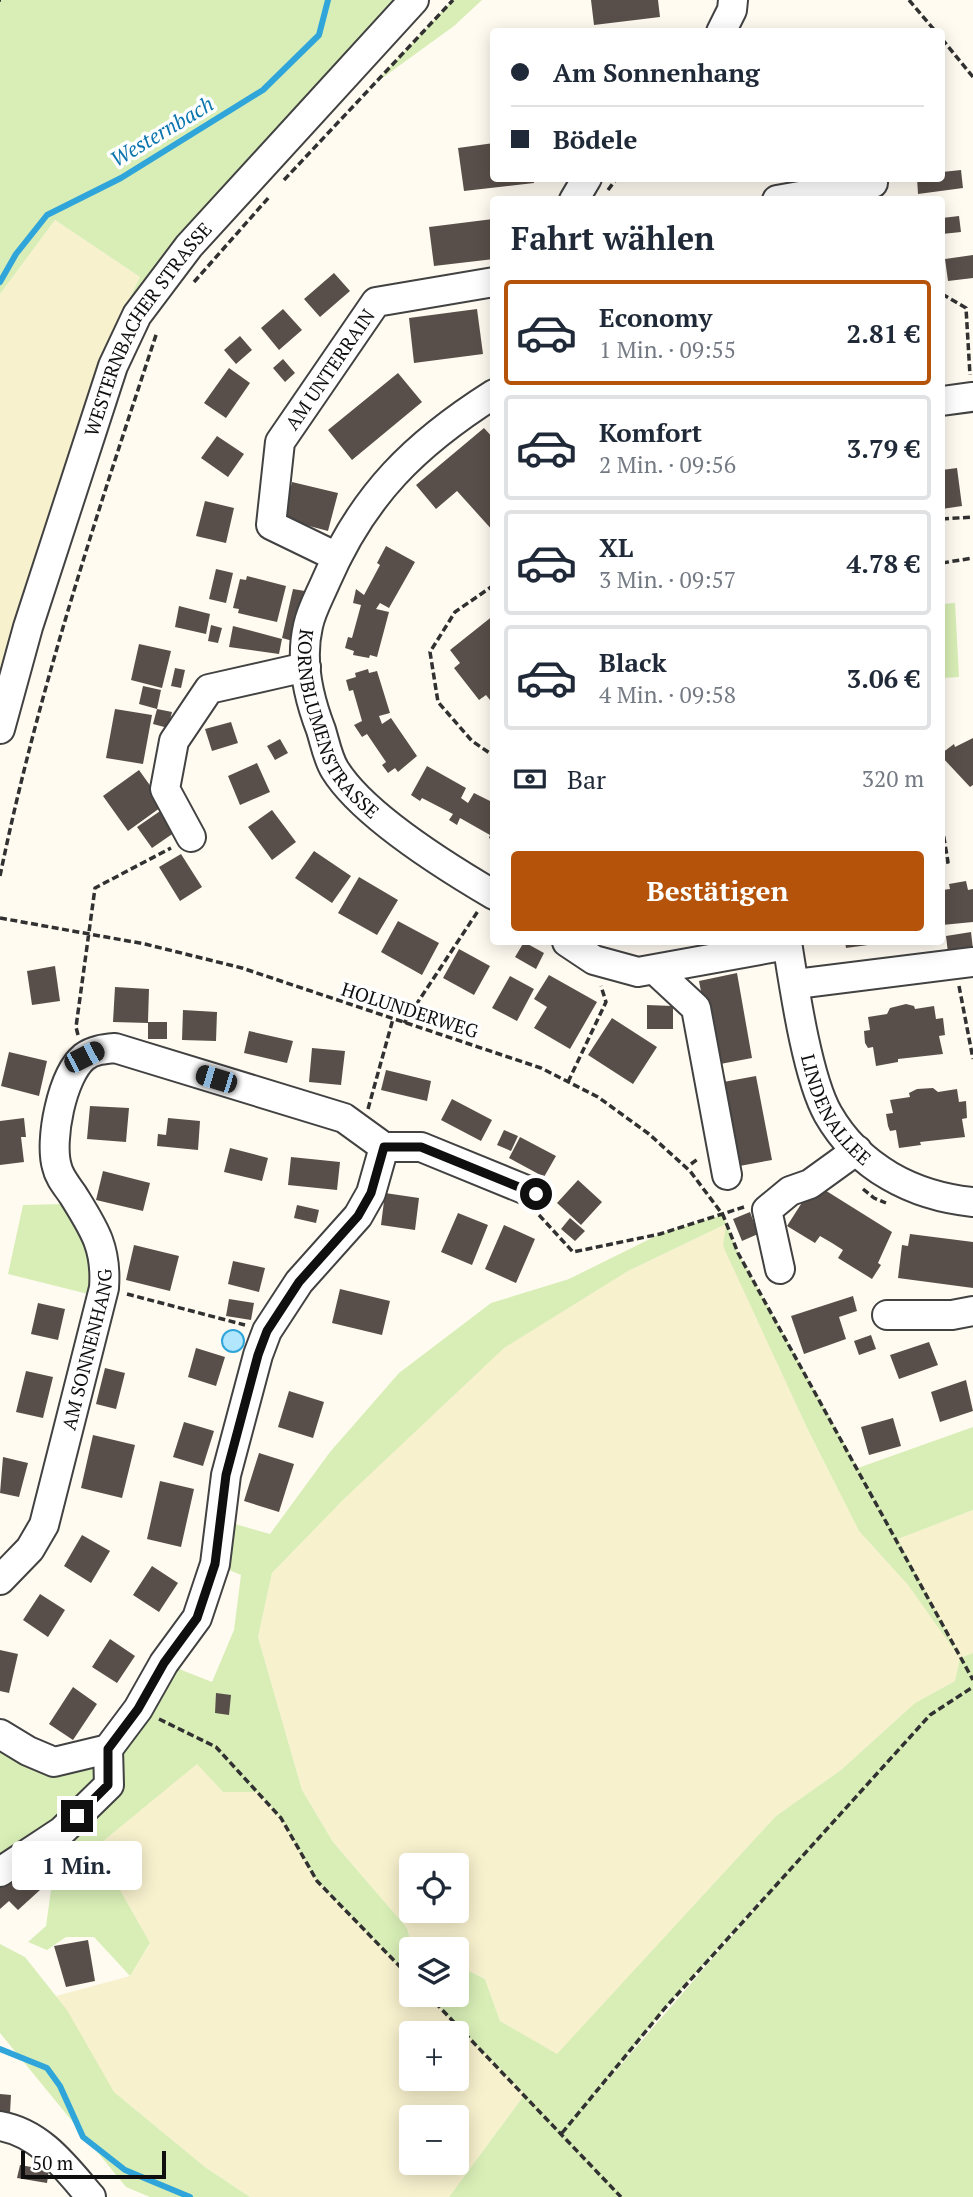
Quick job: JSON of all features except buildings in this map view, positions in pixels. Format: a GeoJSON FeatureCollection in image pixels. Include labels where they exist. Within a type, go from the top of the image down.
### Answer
{"type":"FeatureCollection","features":[{"type":"Feature","properties":{"kind":"street","name":"WESTERNBACHER STRASSE"},"geometry":{"type":"LineString","coordinates":[[0,729],[28,627],[113,366],[137,315],[189,246],[414,0]]}},
{"type":"Feature","properties":{"kind":"street"},"geometry":{"type":"LineString","coordinates":[[723,28],[732,10],[733,0]]}},
{"type":"Feature","properties":{"kind":"street"},"geometry":{"type":"LineString","coordinates":[[800,196],[873,183]]}},
{"type":"Feature","properties":{"kind":"street","name":"AM UNTERRAIN"},"geometry":{"type":"LineString","coordinates":[[337,557],[271,525],[280,442],[376,302],[490,283]]}},
{"type":"Feature","properties":{"kind":"street","name":"KORNBLUMENSTRASSE"},"geometry":{"type":"LineString","coordinates":[[490,396],[446,424],[402,462],[365,511],[337,557],[307,626],[306,667],[310,701],[335,770],[380,818],[490,893]]}},
{"type":"Feature","properties":{"kind":"street"},"geometry":{"type":"LineString","coordinates":[[945,401],[971,397]]}},
{"type":"Feature","properties":{"kind":"street"},"geometry":{"type":"LineString","coordinates":[[191,837],[165,789],[174,741],[209,689],[306,667]]}},
{"type":"Feature","properties":{"kind":"street"},"geometry":{"type":"LineString","coordinates":[[572,945],[605,964],[638,972],[777,945]]}},
{"type":"Feature","properties":{"kind":"street","name":"LINDENALLEE"},"geometry":{"type":"LineString","coordinates":[[787,945],[813,1075],[828,1114],[857,1150],[896,1182],[942,1199],[973,1202]]}},
{"type":"Feature","properties":{"kind":"street"},"geometry":{"type":"LineString","coordinates":[[796,984],[964,963]]}},
{"type":"Feature","properties":{"kind":"street"},"geometry":{"type":"LineString","coordinates":[[655,970],[696,1008],[727,1175]]}},
{"type":"Feature","properties":{"kind":"street"},"geometry":{"type":"LineString","coordinates":[[84,1057],[99,1050],[114,1048],[344,1118],[373,1139],[421,1147],[536,1194]]}},
{"type":"Feature","properties":{"kind":"street","name":"AM SONNENHANG"},"geometry":{"type":"LineString","coordinates":[[0,1580],[30,1549],[44,1525],[104,1288],[106,1263],[101,1242],[57,1170],[53,1150],[54,1130],[73,1070],[84,1057]]}},
{"type":"Feature","properties":{"kind":"street"},"geometry":{"type":"LineString","coordinates":[[0,1872],[62,1832],[108,1785],[108,1749],[138,1709],[164,1663],[197,1618],[215,1564],[226,1475],[258,1355],[267,1331],[299,1282],[358,1216],[371,1193],[373,1139]]}},
{"type":"Feature","properties":{"kind":"street"},"geometry":{"type":"LineString","coordinates":[[780,1269],[766,1210],[790,1191],[810,1184],[857,1150]]}},
{"type":"Feature","properties":{"kind":"street"},"geometry":{"type":"LineString","coordinates":[[887,1315],[953,1315],[973,1311]]}},
{"type":"Feature","properties":{"kind":"street"},"geometry":{"type":"LineString","coordinates":[[0,1734],[28,1751],[54,1762],[108,1749]]}},
{"type":"Feature","properties":{"kind":"street"},"geometry":{"type":"LineString","coordinates":[[0,2126],[29,2136],[52,2153],[91,2197]]}},
{"type":"Feature","properties":{"kind":"path"},"geometry":{"type":"LineString","coordinates":[[187,289],[276,189],[453,0]]}},
{"type":"Feature","properties":{"kind":"path"},"geometry":{"type":"LineString","coordinates":[[909,0],[933,28]]}},
{"type":"Feature","properties":{"kind":"path"},"geometry":{"type":"LineString","coordinates":[[945,42],[973,77]]}},
{"type":"Feature","properties":{"kind":"path"},"geometry":{"type":"LineString","coordinates":[[945,296],[966,308],[971,397]]}},
{"type":"Feature","properties":{"kind":"path"},"geometry":{"type":"LineString","coordinates":[[0,876],[25,763],[91,533],[161,319]]}},
{"type":"Feature","properties":{"kind":"path"},"geometry":{"type":"LineString","coordinates":[[945,519],[973,517]]}},
{"type":"Feature","properties":{"kind":"path"},"geometry":{"type":"LineString","coordinates":[[945,562],[973,558]]}},
{"type":"Feature","properties":{"kind":"path"},"geometry":{"type":"LineString","coordinates":[[490,588],[455,612],[430,652],[438,702],[472,741],[490,753]]}},
{"type":"Feature","properties":{"kind":"path"},"geometry":{"type":"LineString","coordinates":[[84,1057],[76,1027],[95,888],[191,837]]}},
{"type":"Feature","properties":{"kind":"path"},"geometry":{"type":"LineString","coordinates":[[945,844],[948,862],[945,862]]}},
{"type":"Feature","properties":{"kind":"path"},"geometry":{"type":"LineString","coordinates":[[404,1023],[490,897]]}},
{"type":"Feature","properties":{"kind":"path","name":"HOLUNDERWEG"},"geometry":{"type":"LineString","coordinates":[[0,918],[88,933],[242,968],[541,1068],[598,1097],[649,1134],[690,1171],[723,1215],[738,1253],[973,1680]]}},
{"type":"Feature","properties":{"kind":"path"},"geometry":{"type":"LineString","coordinates":[[964,963],[973,1059]]}},
{"type":"Feature","properties":{"kind":"path"},"geometry":{"type":"LineString","coordinates":[[568,1082],[606,1002],[600,987],[605,964]]}},
{"type":"Feature","properties":{"kind":"path"},"geometry":{"type":"LineString","coordinates":[[373,1139],[393,1019]]}},
{"type":"Feature","properties":{"kind":"path"},"geometry":{"type":"LineString","coordinates":[[536,1194],[535,1211],[573,1252],[660,1234],[723,1215]]}},
{"type":"Feature","properties":{"kind":"path"},"geometry":{"type":"LineString","coordinates":[[104,1288],[267,1331]]}},
{"type":"Feature","properties":{"kind":"path"},"geometry":{"type":"LineString","coordinates":[[562,2133],[665,2008],[930,1714],[973,1687]]}},
{"type":"Feature","properties":{"kind":"path"},"geometry":{"type":"LineString","coordinates":[[138,1709],[216,1748],[281,1818],[317,1881],[399,1966]]}},
{"type":"Feature","properties":{"kind":"path"},"geometry":{"type":"LineString","coordinates":[[440,2007],[621,2197]]}},
{"type":"Feature","properties":{"kind":"shaded area"},"geometry":{"type":"Polygon","coordinates":[[[55,220],[140,277],[112,334],[0,696],[0,294],[55,220]]]}},
{"type":"Feature","properties":{"kind":"shaded area"},"geometry":{"type":"Polygon","coordinates":[[[726,1224],[724,1246],[808,1430],[859,1531],[908,1585],[956,1651],[898,1539],[973,1510],[973,1653],[960,1658],[955,1681],[915,1703],[841,1770],[776,1816],[557,2055],[500,2021],[485,1979],[469,1971],[469,1937],[409,1937],[403,1923],[469,1923],[469,1853],[399,1853],[399,1919],[333,1842],[302,1790],[258,1637],[272,1573],[344,1499],[503,1348],[628,1271],[726,1224]]]}},
{"type":"Feature","properties":{"kind":"shaded area"},"geometry":{"type":"Polygon","coordinates":[[[197,1763],[223,1792],[257,1792],[281,1818],[317,1881],[399,1966],[399,2007],[440,2007],[453,2021],[399,2021],[399,2091],[469,2091],[469,2037],[525,2094],[469,2170],[469,2105],[399,2105],[399,2175],[465,2175],[449,2197],[250,2197],[205,2167],[114,2092],[56,1996],[130,1976],[150,1944],[120,1890],[85,1856],[197,1763]]]}},
{"type":"Feature","properties":{"kind":"green space"},"geometry":{"type":"Polygon","coordinates":[[[0,0],[414,0],[189,246],[86,421],[112,334],[140,277],[55,220],[0,294],[0,0]]]}},
{"type":"Feature","properties":{"kind":"green space"},"geometry":{"type":"Polygon","coordinates":[[[453,0],[482,0],[454,26],[374,84],[453,0]]]}},
{"type":"Feature","properties":{"kind":"green space"},"geometry":{"type":"Polygon","coordinates":[[[955,603],[959,677],[945,678],[945,604],[955,603]]]}},
{"type":"Feature","properties":{"kind":"green space"},"geometry":{"type":"Polygon","coordinates":[[[65,1204],[90,1242],[92,1295],[8,1274],[23,1205],[65,1204]]]}},
{"type":"Feature","properties":{"kind":"green space"},"geometry":{"type":"Polygon","coordinates":[[[723,1215],[738,1253],[858,1468],[973,1427],[973,1510],[898,1539],[960,1658],[908,1585],[859,1531],[808,1430],[723,1246],[726,1224],[628,1271],[504,1348],[344,1499],[272,1573],[258,1637],[302,1790],[333,1842],[399,1919],[399,1923],[407,1928],[409,1937],[399,1937],[399,1966],[317,1881],[281,1818],[258,1792],[223,1792],[197,1764],[85,1856],[120,1890],[150,1943],[130,1976],[94,1937],[66,1937],[47,1950],[28,1942],[46,1926],[53,1876],[38,1847],[0,1872],[0,1734],[28,1751],[108,1749],[164,1663],[212,1682],[234,1630],[241,1575],[215,1564],[221,1520],[270,1534],[330,1452],[399,1373],[491,1303],[569,1279],[660,1234],[723,1215]]]}},
{"type":"Feature","properties":{"kind":"green space"},"geometry":{"type":"Polygon","coordinates":[[[973,1653],[973,2197],[449,2197],[465,2175],[469,2175],[469,2170],[525,2094],[469,2037],[469,2021],[453,2021],[440,2007],[469,2007],[469,1971],[485,1979],[500,2021],[557,2054],[776,1816],[841,1770],[915,1703],[955,1681],[960,1658],[973,1653]],[[760,1901],[665,2008],[589,2102],[761,1902],[760,1901]]]}},
{"type":"Feature","properties":{"kind":"green space"},"geometry":{"type":"Polygon","coordinates":[[[0,1944],[25,1957],[67,2010],[114,2092],[205,2167],[250,2197],[150,2197],[126,2187],[0,2033],[0,1944]]]}},
{"type":"Feature","properties":{"kind":"water"},"geometry":{"type":"Polygon","coordinates":[[[233,1330],[243,1337],[244,1341],[237,1351],[233,1352],[223,1345],[222,1341],[229,1331],[233,1330]]]}},
{"type":"Feature","properties":{"kind":"waterway","name":"Westernbach"},"geometry":{"type":"LineString","coordinates":[[0,282],[16,254],[47,215],[121,178],[263,90],[319,35],[328,0]]}},
{"type":"Feature","properties":{"kind":"waterway"},"geometry":{"type":"LineString","coordinates":[[0,2049],[47,2068],[60,2086],[83,2137],[125,2170],[190,2197]]}},
{"type":"Feature","properties":{"kind":"route"},"geometry":{"type":"LineString","coordinates":[[77,1816],[108,1785],[108,1749],[138,1709],[164,1663],[197,1618],[215,1564],[226,1475],[267,1331],[299,1282],[358,1216],[371,1193],[384,1147],[421,1147],[536,1194]]}}]}
